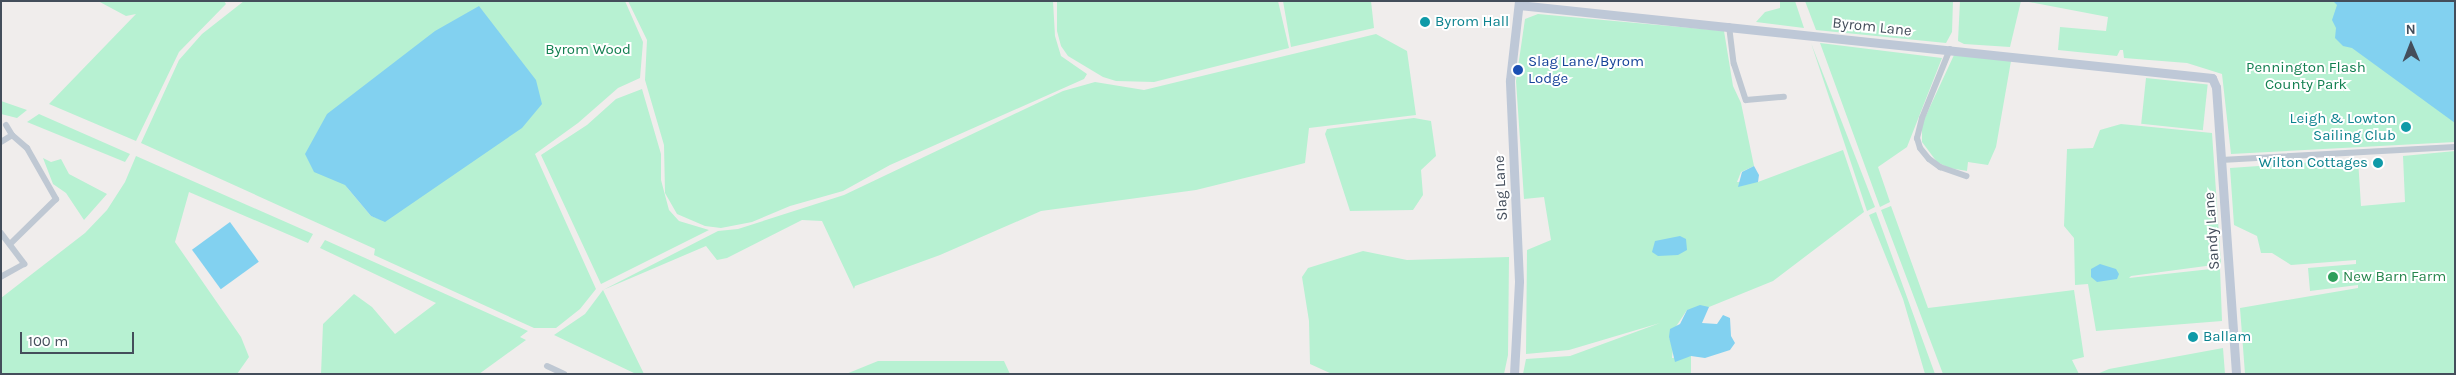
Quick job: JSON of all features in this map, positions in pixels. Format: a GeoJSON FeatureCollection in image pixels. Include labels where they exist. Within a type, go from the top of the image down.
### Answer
{"type":"FeatureCollection","features":[{"type":"Feature","properties":{"kind":"street","name":"Byrom Lane"},"geometry":{"type":"LineString","coordinates":[[1519,3],[2206,75],[2216,87]]}},
{"type":"Feature","properties":{"kind":"street","name":"Slag Lane"},"geometry":{"type":"LineString","coordinates":[[1514,374],[1519,281],[1510,80],[1519,3]]}},
{"type":"Feature","properties":{"kind":"street"},"geometry":{"type":"LineString","coordinates":[[1729,26],[1734,64],[1746,100],[1784,97]]}},
{"type":"Feature","properties":{"kind":"street"},"geometry":{"type":"LineString","coordinates":[[1950,49],[1922,118],[1918,138],[1920,148],[1929,159],[1940,167],[1966,176]]}},
{"type":"Feature","properties":{"kind":"street","name":"Sandy Lane"},"geometry":{"type":"LineString","coordinates":[[2216,87],[2236,374]]}},
{"type":"Feature","properties":{"kind":"street"},"geometry":{"type":"LineString","coordinates":[[6,125],[12,135],[34,154],[55,201],[25,226],[11,243]]}},
{"type":"Feature","properties":{"kind":"street"},"geometry":{"type":"LineString","coordinates":[[1,142],[12,135]]}},
{"type":"Feature","properties":{"kind":"street"},"geometry":{"type":"LineString","coordinates":[[2221,160],[2455,147]]}},
{"type":"Feature","properties":{"kind":"street"},"geometry":{"type":"LineString","coordinates":[[1,233],[11,243],[24,264],[1,277]]}},
{"type":"Feature","properties":{"kind":"street"},"geometry":{"type":"LineString","coordinates":[[547,366],[554,372],[564,374]]}},
{"type":"Feature","properties":{"kind":"green space"},"geometry":{"type":"Polygon","coordinates":[[[98,1],[224,1],[226,4],[179,52],[136,141],[49,104],[136,14],[126,16],[98,1]]]}},
{"type":"Feature","properties":{"kind":"green space","name":"Byrom Wood"},"geometry":{"type":"Polygon","coordinates":[[[244,1],[625,1],[643,42],[640,78],[618,88],[578,123],[535,154],[596,289],[580,309],[556,328],[534,328],[374,255],[375,249],[141,143],[179,60],[202,34],[244,1]],[[345,185],[371,216],[385,221],[345,185]]]}},
{"type":"Feature","properties":{"kind":"green space"},"geometry":{"type":"Polygon","coordinates":[[[628,1],[1053,1],[1055,36],[1061,56],[1087,74],[1084,79],[890,165],[843,191],[790,206],[752,222],[721,228],[705,226],[677,214],[665,193],[664,145],[645,80],[647,40],[628,1]]]}},
{"type":"Feature","properties":{"kind":"green space"},"geometry":{"type":"Polygon","coordinates":[[[1057,1],[1278,1],[1289,48],[1154,82],[1116,81],[1103,77],[1068,56],[1061,46],[1057,31],[1057,1]]]}},
{"type":"Feature","properties":{"kind":"green space"},"geometry":{"type":"Polygon","coordinates":[[[1283,1],[1371,1],[1374,28],[1291,47],[1283,1]]]}},
{"type":"Feature","properties":{"kind":"green space"},"geometry":{"type":"Polygon","coordinates":[[[1780,1],[1795,1],[1804,28],[1756,22],[1765,12],[1780,8],[1780,1]]]}},
{"type":"Feature","properties":{"kind":"green space"},"geometry":{"type":"Polygon","coordinates":[[[1805,1],[1953,1],[1952,32],[1946,43],[1816,30],[1805,1]]]}},
{"type":"Feature","properties":{"kind":"green space"},"geometry":{"type":"Polygon","coordinates":[[[1960,1],[2021,1],[2010,47],[1964,44],[1958,41],[1960,1]]]}},
{"type":"Feature","properties":{"kind":"green space","name":"Pennington Flash County Park"},"geometry":{"type":"Polygon","coordinates":[[[2024,1],[2455,1],[2455,142],[2231,154],[2222,74],[2187,63],[2124,58],[2123,50],[2120,50],[2117,56],[2058,50],[2060,27],[2106,31],[2108,17],[2024,1]]]}},
{"type":"Feature","properties":{"kind":"green space"},"geometry":{"type":"Polygon","coordinates":[[[1538,14],[1724,31],[1733,86],[1741,103],[1754,166],[1741,172],[1737,182],[1758,182],[1843,150],[1864,212],[1773,281],[1709,307],[1687,310],[1669,337],[1673,347],[1672,358],[1691,356],[1691,374],[1523,374],[1526,359],[1570,356],[1660,323],[1569,350],[1526,354],[1527,250],[1551,240],[1544,197],[1524,199],[1516,81],[1525,19],[1538,14]]]}},
{"type":"Feature","properties":{"kind":"green space"},"geometry":{"type":"Polygon","coordinates":[[[1376,34],[1407,51],[1416,115],[1309,128],[1305,163],[1196,190],[1041,211],[940,255],[855,286],[854,289],[822,221],[802,220],[727,258],[717,260],[706,246],[603,290],[718,231],[738,229],[844,195],[1063,91],[1095,82],[1144,90],[1376,34]]]}},
{"type":"Feature","properties":{"kind":"green space"},"geometry":{"type":"Polygon","coordinates":[[[1811,43],[1875,207],[1867,211],[1811,43]]]}},
{"type":"Feature","properties":{"kind":"green space"},"geometry":{"type":"Polygon","coordinates":[[[1820,43],[1942,58],[1907,147],[1878,167],[1890,202],[1880,207],[1820,43]]]}},
{"type":"Feature","properties":{"kind":"green space"},"geometry":{"type":"Polygon","coordinates":[[[1954,55],[2011,61],[1996,147],[1988,165],[1968,162],[1967,171],[1949,168],[1937,162],[1922,142],[1922,124],[1954,55]]]}},
{"type":"Feature","properties":{"kind":"green space"},"geometry":{"type":"Polygon","coordinates":[[[2146,78],[2208,84],[2203,130],[2141,124],[2146,78]]]}},
{"type":"Feature","properties":{"kind":"green space"},"geometry":{"type":"Polygon","coordinates":[[[642,89],[661,154],[661,180],[669,210],[679,221],[709,230],[601,284],[541,155],[587,125],[616,99],[642,89]]]}},
{"type":"Feature","properties":{"kind":"green space"},"geometry":{"type":"Polygon","coordinates":[[[1,101],[27,110],[17,118],[1,114],[1,101]]]}},
{"type":"Feature","properties":{"kind":"green space"},"geometry":{"type":"Polygon","coordinates":[[[39,114],[130,154],[125,162],[27,122],[39,114]]]}},
{"type":"Feature","properties":{"kind":"green space"},"geometry":{"type":"Polygon","coordinates":[[[1414,118],[1431,121],[1436,156],[1421,170],[1423,195],[1413,210],[1350,211],[1325,134],[1327,129],[1414,118]]]}},
{"type":"Feature","properties":{"kind":"green space"},"geometry":{"type":"Polygon","coordinates":[[[2121,124],[2212,133],[2221,264],[2131,276],[2129,278],[2220,268],[2222,321],[2096,331],[2088,284],[2075,285],[2074,238],[2064,226],[2067,149],[2093,148],[2100,130],[2121,124]]]}},
{"type":"Feature","properties":{"kind":"green space"},"geometry":{"type":"Polygon","coordinates":[[[2455,151],[2455,374],[2245,374],[2240,308],[2358,288],[2358,285],[2310,291],[2308,268],[2356,264],[2356,260],[2291,265],[2272,253],[2261,253],[2257,236],[2234,225],[2230,168],[2358,159],[2361,206],[2405,202],[2403,156],[2455,151]]]}},
{"type":"Feature","properties":{"kind":"green space"},"geometry":{"type":"Polygon","coordinates":[[[136,156],[313,234],[308,243],[189,192],[175,242],[241,337],[249,357],[237,374],[1,374],[1,298],[85,233],[107,210],[125,182],[136,156]]]}},
{"type":"Feature","properties":{"kind":"green space"},"geometry":{"type":"Polygon","coordinates":[[[43,158],[51,162],[61,159],[69,174],[107,194],[84,220],[66,193],[53,184],[43,158]]]}},
{"type":"Feature","properties":{"kind":"green space"},"geometry":{"type":"Polygon","coordinates":[[[1891,206],[1928,308],[2074,290],[2084,357],[2072,360],[2079,374],[1943,374],[1881,210],[1891,206]]]}},
{"type":"Feature","properties":{"kind":"green space"},"geometry":{"type":"Polygon","coordinates":[[[1876,212],[1935,374],[1925,374],[1903,299],[1869,215],[1876,212]]]}},
{"type":"Feature","properties":{"kind":"green space"},"geometry":{"type":"Polygon","coordinates":[[[325,240],[528,331],[520,337],[526,340],[479,374],[321,374],[323,324],[354,294],[372,307],[395,334],[436,303],[320,248],[325,240]]]}},
{"type":"Feature","properties":{"kind":"green space"},"geometry":{"type":"Polygon","coordinates":[[[1363,251],[1407,260],[1509,257],[1508,355],[1504,374],[1332,374],[1310,364],[1309,321],[1302,277],[1308,268],[1363,251]]]}},
{"type":"Feature","properties":{"kind":"green space"},"geometry":{"type":"Polygon","coordinates":[[[603,290],[644,374],[636,374],[554,335],[585,314],[603,290]]]}},
{"type":"Feature","properties":{"kind":"green space"},"geometry":{"type":"Polygon","coordinates":[[[2223,348],[2225,374],[2097,374],[2109,369],[2223,348]]]}},
{"type":"Feature","properties":{"kind":"green space"},"geometry":{"type":"Polygon","coordinates":[[[878,361],[1004,361],[1010,374],[846,374],[878,361]]]}},
{"type":"Feature","properties":{"kind":"water"},"geometry":{"type":"Polygon","coordinates":[[[2333,1],[2455,1],[2455,123],[2352,48],[2343,46],[2335,38],[2336,28],[2332,20],[2337,5],[2333,1]]]}},
{"type":"Feature","properties":{"kind":"water"},"geometry":{"type":"Polygon","coordinates":[[[479,6],[536,80],[542,104],[522,128],[385,222],[371,216],[345,185],[314,172],[305,154],[327,114],[435,31],[479,6]]]}},
{"type":"Feature","properties":{"kind":"water"},"geometry":{"type":"Polygon","coordinates":[[[1754,166],[1759,175],[1758,182],[1738,187],[1742,172],[1754,166]]]}},
{"type":"Feature","properties":{"kind":"water"},"geometry":{"type":"Polygon","coordinates":[[[230,222],[259,262],[221,289],[192,250],[230,222]]]}},
{"type":"Feature","properties":{"kind":"water"},"geometry":{"type":"Polygon","coordinates":[[[1680,236],[1686,239],[1687,250],[1678,255],[1658,256],[1652,252],[1655,241],[1680,236]]]}},
{"type":"Feature","properties":{"kind":"water"},"geometry":{"type":"Polygon","coordinates":[[[2100,264],[2116,269],[2119,274],[2117,279],[2097,282],[2091,277],[2091,269],[2100,264]]]}},
{"type":"Feature","properties":{"kind":"water"},"geometry":{"type":"Polygon","coordinates":[[[1700,305],[1709,307],[1702,323],[1717,324],[1723,315],[1730,318],[1731,336],[1735,343],[1730,350],[1705,358],[1691,356],[1675,362],[1669,337],[1670,329],[1680,324],[1687,310],[1700,305]]]}},
{"type":"Feature","properties":{"kind":"place","name":"Byrom Hall"},"geometry":{"type":"Point","coordinates":[1425,22]}},
{"type":"Feature","properties":{"kind":"place","name":"Slag Lane/Byrom Lodge"},"geometry":{"type":"Point","coordinates":[1518,70]}},
{"type":"Feature","properties":{"kind":"place","name":"Leigh & Lowton Sailing Club"},"geometry":{"type":"Point","coordinates":[2406,127]}},
{"type":"Feature","properties":{"kind":"place","name":"Wilton Cottages"},"geometry":{"type":"Point","coordinates":[2378,163]}},
{"type":"Feature","properties":{"kind":"place","name":"New Barn Farm"},"geometry":{"type":"Point","coordinates":[2333,277]}},
{"type":"Feature","properties":{"kind":"place","name":"Ballam"},"geometry":{"type":"Point","coordinates":[2193,337]}}]}
